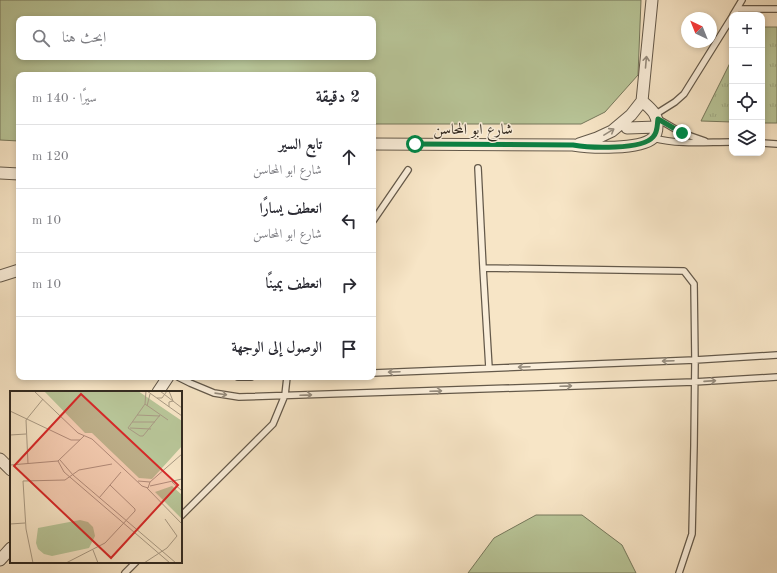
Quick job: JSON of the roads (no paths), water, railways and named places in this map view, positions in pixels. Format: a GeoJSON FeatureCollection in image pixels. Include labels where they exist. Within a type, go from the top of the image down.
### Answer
{"type":"FeatureCollection","features":[{"type":"Feature","properties":{"kind":"street"},"geometry":{"type":"LineString","coordinates":[[652,0],[642,101],[657,120],[656,132],[653,138]]}},
{"type":"Feature","properties":{"kind":"street","name":"شارع ابو المحاسن"},"geometry":{"type":"LineString","coordinates":[[573,145],[581,144],[601,137],[626,124],[642,101]]}},
{"type":"Feature","properties":{"kind":"street"},"geometry":{"type":"LineString","coordinates":[[631,145],[626,124],[657,120]]}},
{"type":"Feature","properties":{"kind":"street","name":"شارع ابو المحاسن"},"geometry":{"type":"LineString","coordinates":[[376,144],[573,145],[595,147],[631,145],[653,138]]}},
{"type":"Feature","properties":{"kind":"street"},"geometry":{"type":"LineString","coordinates":[[0,174],[16,174]]}},
{"type":"Feature","properties":{"kind":"street"},"geometry":{"type":"LineString","coordinates":[[0,276],[16,271]]}},
{"type":"Feature","properties":{"kind":"street"},"geometry":{"type":"LineString","coordinates":[[159,391],[166,380]]}},
{"type":"Feature","properties":{"kind":"street"},"geometry":{"type":"LineString","coordinates":[[0,459],[10,469]]}},
{"type":"Feature","properties":{"kind":"street"},"geometry":{"type":"LineString","coordinates":[[0,560],[10,549]]}},
{"type":"Feature","properties":{"kind":"lane"},"geometry":{"type":"LineString","coordinates":[[735,12],[742,0]]}},
{"type":"Feature","properties":{"kind":"lane"},"geometry":{"type":"LineString","coordinates":[[737,9],[777,9]]}},
{"type":"Feature","properties":{"kind":"lane"},"geometry":{"type":"LineString","coordinates":[[709,142],[682,133],[657,120],[684,94],[729,22]]}},
{"type":"Feature","properties":{"kind":"lane"},"geometry":{"type":"LineString","coordinates":[[653,138],[674,142],[729,142]]}},
{"type":"Feature","properties":{"kind":"lane"},"geometry":{"type":"LineString","coordinates":[[765,143],[777,144]]}},
{"type":"Feature","properties":{"kind":"lane"},"geometry":{"type":"LineString","coordinates":[[478,168],[489,368]]}},
{"type":"Feature","properties":{"kind":"lane"},"geometry":{"type":"LineString","coordinates":[[376,217],[408,170]]}},
{"type":"Feature","properties":{"kind":"lane"},"geometry":{"type":"LineString","coordinates":[[483,268],[684,271],[694,284],[695,360],[692,534],[680,573]]}},
{"type":"Feature","properties":{"kind":"lane"},"geometry":{"type":"LineString","coordinates":[[376,373],[695,360],[777,355]]}},
{"type":"Feature","properties":{"kind":"lane"},"geometry":{"type":"LineString","coordinates":[[183,380],[214,393],[239,397],[694,382],[777,377]]}},
{"type":"Feature","properties":{"kind":"lane"},"geometry":{"type":"LineString","coordinates":[[182,515],[272,424],[285,395],[287,380]]}},
{"type":"Feature","properties":{"kind":"lane"},"geometry":{"type":"LineString","coordinates":[[125,573],[135,563]]}}]}
